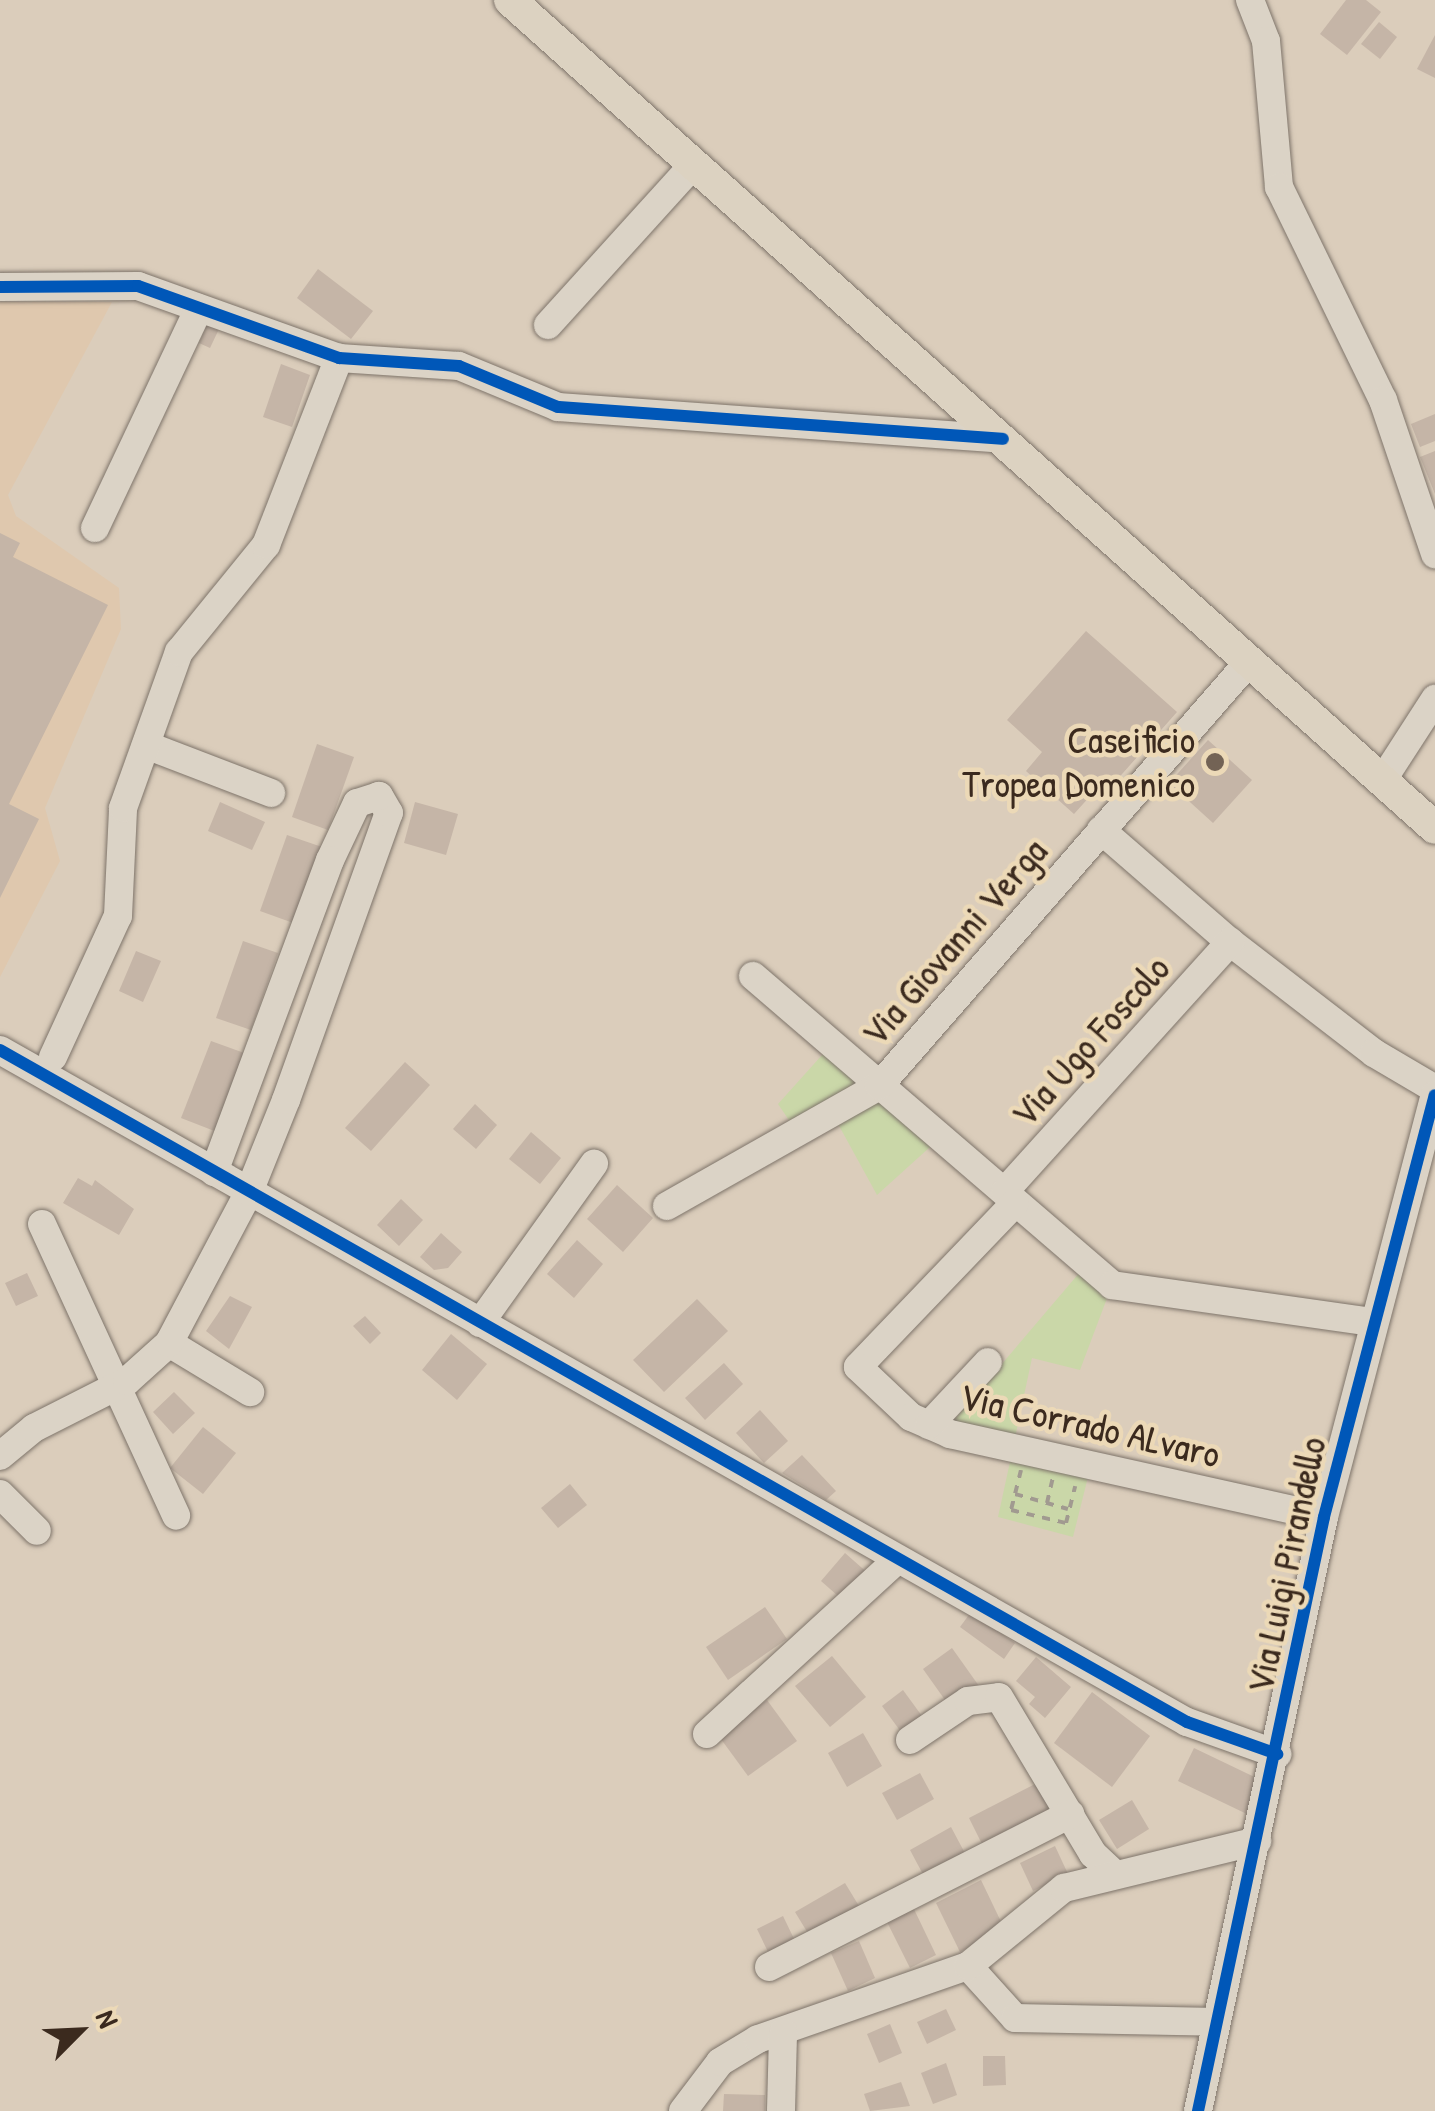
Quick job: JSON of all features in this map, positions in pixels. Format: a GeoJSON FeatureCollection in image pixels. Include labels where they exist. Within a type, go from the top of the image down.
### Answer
{"type":"FeatureCollection","features":[{"type":"Feature","properties":{"kind":"main road"},"geometry":{"type":"LineString","coordinates":[[510,0],[1003,439],[1247,664],[1435,828]]}},
{"type":"Feature","properties":{"kind":"street"},"geometry":{"type":"LineString","coordinates":[[1250,0],[1266,41],[1280,187],[1383,400],[1428,514],[1435,554]]}},
{"type":"Feature","properties":{"kind":"street"},"geometry":{"type":"LineString","coordinates":[[548,325],[694,164]]}},
{"type":"Feature","properties":{"kind":"street"},"geometry":{"type":"LineString","coordinates":[[0,287],[138,286],[339,358],[459,366],[558,407],[640,417],[780,420],[1003,439]]}},
{"type":"Feature","properties":{"kind":"street"},"geometry":{"type":"LineString","coordinates":[[95,528],[198,308]]}},
{"type":"Feature","properties":{"kind":"street"},"geometry":{"type":"LineString","coordinates":[[52,1057],[118,916],[123,808],[179,652],[266,545],[339,358]]}},
{"type":"Feature","properties":{"kind":"street","name":"Via Giovanni Verga"},"geometry":{"type":"LineString","coordinates":[[666,1206],[879,1086],[1247,664]]}},
{"type":"Feature","properties":{"kind":"street"},"geometry":{"type":"LineString","coordinates":[[1382,781],[1435,699]]}},
{"type":"Feature","properties":{"kind":"street"},"geometry":{"type":"LineString","coordinates":[[146,746],[271,793]]}},
{"type":"Feature","properties":{"kind":"street"},"geometry":{"type":"LineString","coordinates":[[0,1456],[34,1428],[113,1389],[168,1343],[249,1192],[389,813],[378,796],[357,803],[330,860],[214,1172]]}},
{"type":"Feature","properties":{"kind":"street"},"geometry":{"type":"LineString","coordinates":[[1100,830],[1230,942],[1374,1054],[1435,1092]]}},
{"type":"Feature","properties":{"kind":"street","name":"Via Ugo Foscolo"},"geometry":{"type":"LineString","coordinates":[[858,1367],[1230,942]]}},
{"type":"Feature","properties":{"kind":"street"},"geometry":{"type":"LineString","coordinates":[[752,976],[1112,1285],[1371,1322]]}},
{"type":"Feature","properties":{"kind":"street"},"geometry":{"type":"LineString","coordinates":[[0,1050],[1187,1722],[1277,1754]]}},
{"type":"Feature","properties":{"kind":"street","name":"Via Luigi Pirandello"},"geometry":{"type":"LineString","coordinates":[[1198,2111],[1277,1754],[1324,1517],[1371,1322],[1435,1092]]}},
{"type":"Feature","properties":{"kind":"street"},"geometry":{"type":"LineString","coordinates":[[480,1323],[594,1164]]}},
{"type":"Feature","properties":{"kind":"street"},"geometry":{"type":"LineString","coordinates":[[42,1224],[113,1389],[176,1516]]}},
{"type":"Feature","properties":{"kind":"street"},"geometry":{"type":"LineString","coordinates":[[168,1343],[250,1392]]}},
{"type":"Feature","properties":{"kind":"street"},"geometry":{"type":"LineString","coordinates":[[929,1425],[988,1362]]}},
{"type":"Feature","properties":{"kind":"street","name":"Via Corrado ALvaro"},"geometry":{"type":"LineString","coordinates":[[858,1367],[911,1417],[929,1425],[1026,1451],[1324,1517]]}},
{"type":"Feature","properties":{"kind":"street"},"geometry":{"type":"LineString","coordinates":[[0,1494],[37,1531]]}},
{"type":"Feature","properties":{"kind":"street"},"geometry":{"type":"LineString","coordinates":[[706,1734],[897,1560]]}},
{"type":"Feature","properties":{"kind":"street"},"geometry":{"type":"LineString","coordinates":[[910,1740],[968,1702],[999,1697],[1070,1814],[1112,1872]]}},
{"type":"Feature","properties":{"kind":"street"},"geometry":{"type":"LineString","coordinates":[[769,1966],[1070,1814]]}},
{"type":"Feature","properties":{"kind":"street"},"geometry":{"type":"LineString","coordinates":[[682,2111],[720,2062],[783,2032],[968,1966],[1064,1888],[1112,1872],[1257,1841]]}},
{"type":"Feature","properties":{"kind":"street"},"geometry":{"type":"LineString","coordinates":[[968,1966],[1016,2018],[1216,2022]]}},
{"type":"Feature","properties":{"kind":"street"},"geometry":{"type":"LineString","coordinates":[[781,2111],[783,2032]]}},
{"type":"Feature","properties":{"kind":"path"},"geometry":{"type":"LineString","coordinates":[[1026,1451],[1011,1510],[1066,1523],[1080,1463]]}},
{"type":"Feature","properties":{"kind":"path"},"geometry":{"type":"LineString","coordinates":[[1015,1494],[1069,1509]]}},
{"type":"Feature","properties":{"kind":"shaded area"},"geometry":{"type":"Polygon","coordinates":[[[0,302],[112,302],[8,495],[16,516],[119,588],[121,629],[45,808],[60,861],[0,977],[0,302]]]}},
{"type":"Feature","properties":{"kind":"green space"},"geometry":{"type":"Polygon","coordinates":[[[831,1045],[940,1138],[877,1195],[832,1113],[797,1132],[778,1104],[831,1045]]]}},
{"type":"Feature","properties":{"kind":"green space"},"geometry":{"type":"Polygon","coordinates":[[[1086,1265],[1112,1285],[1080,1370],[1032,1358],[1013,1447],[1091,1465],[1073,1537],[998,1517],[1013,1448],[949,1426],[1086,1265]]]}},
{"type":"Feature","properties":{"kind":"building"},"geometry":{"type":"Polygon","coordinates":[[[1346,0],[1366,0],[1381,12],[1347,55],[1320,34],[1346,0]]]}},
{"type":"Feature","properties":{"kind":"building"},"geometry":{"type":"Polygon","coordinates":[[[1379,22],[1397,37],[1380,59],[1361,44],[1379,22]]]}},
{"type":"Feature","properties":{"kind":"building"},"geometry":{"type":"Polygon","coordinates":[[[1435,35],[1435,78],[1417,69],[1435,35]]]}},
{"type":"Feature","properties":{"kind":"building"},"geometry":{"type":"Polygon","coordinates":[[[318,269],[373,311],[351,339],[297,298],[318,269]]]}},
{"type":"Feature","properties":{"kind":"building"},"geometry":{"type":"Polygon","coordinates":[[[207,324],[219,329],[210,348],[199,343],[207,324]]]}},
{"type":"Feature","properties":{"kind":"building"},"geometry":{"type":"Polygon","coordinates":[[[281,364],[310,375],[292,427],[263,417],[281,364]]]}},
{"type":"Feature","properties":{"kind":"building"},"geometry":{"type":"Polygon","coordinates":[[[1435,414],[1435,441],[1420,447],[1411,424],[1435,414]]]}},
{"type":"Feature","properties":{"kind":"building"},"geometry":{"type":"Polygon","coordinates":[[[1435,451],[1435,494],[1420,457],[1435,451]]]}},
{"type":"Feature","properties":{"kind":"building"},"geometry":{"type":"Polygon","coordinates":[[[0,533],[20,543],[13,557],[108,605],[9,804],[39,819],[0,898],[0,533]]]}},
{"type":"Feature","properties":{"kind":"building"},"geometry":{"type":"Polygon","coordinates":[[[1086,631],[1177,712],[1107,791],[1101,784],[1074,814],[1026,771],[1042,752],[1007,720],[1086,631]]]}},
{"type":"Feature","properties":{"kind":"building"},"geometry":{"type":"Polygon","coordinates":[[[1208,740],[1252,780],[1213,823],[1169,783],[1208,740]]]}},
{"type":"Feature","properties":{"kind":"building"},"geometry":{"type":"Polygon","coordinates":[[[317,744],[354,757],[328,830],[292,817],[317,744]]]}},
{"type":"Feature","properties":{"kind":"building"},"geometry":{"type":"Polygon","coordinates":[[[220,802],[265,822],[252,850],[208,831],[220,802]]]}},
{"type":"Feature","properties":{"kind":"building"},"geometry":{"type":"Polygon","coordinates":[[[415,802],[458,814],[446,855],[404,843],[415,802]]]}},
{"type":"Feature","properties":{"kind":"building"},"geometry":{"type":"Polygon","coordinates":[[[287,835],[322,847],[296,924],[260,911],[287,835]]]}},
{"type":"Feature","properties":{"kind":"building"},"geometry":{"type":"Polygon","coordinates":[[[243,941],[278,953],[251,1030],[216,1018],[243,941]]]}},
{"type":"Feature","properties":{"kind":"building"},"geometry":{"type":"Polygon","coordinates":[[[136,951],[161,961],[143,1002],[119,991],[136,951]]]}},
{"type":"Feature","properties":{"kind":"building"},"geometry":{"type":"Polygon","coordinates":[[[211,1041],[247,1054],[217,1132],[181,1118],[211,1041]]]}},
{"type":"Feature","properties":{"kind":"building"},"geometry":{"type":"Polygon","coordinates":[[[405,1062],[430,1085],[371,1151],[345,1128],[405,1062]]]}},
{"type":"Feature","properties":{"kind":"building"},"geometry":{"type":"Polygon","coordinates":[[[475,1104],[497,1125],[476,1149],[453,1129],[475,1104]]]}},
{"type":"Feature","properties":{"kind":"building"},"geometry":{"type":"Polygon","coordinates":[[[531,1132],[561,1158],[540,1184],[509,1159],[531,1132]]]}},
{"type":"Feature","properties":{"kind":"building"},"geometry":{"type":"Polygon","coordinates":[[[78,1178],[92,1186],[95,1180],[134,1209],[119,1235],[63,1203],[78,1178]]]}},
{"type":"Feature","properties":{"kind":"building"},"geometry":{"type":"Polygon","coordinates":[[[617,1185],[653,1218],[623,1252],[587,1219],[617,1185]]]}},
{"type":"Feature","properties":{"kind":"building"},"geometry":{"type":"Polygon","coordinates":[[[401,1199],[423,1220],[399,1246],[377,1225],[401,1199]]]}},
{"type":"Feature","properties":{"kind":"building"},"geometry":{"type":"Polygon","coordinates":[[[441,1233],[462,1252],[448,1268],[434,1270],[420,1257],[441,1233]]]}},
{"type":"Feature","properties":{"kind":"building"},"geometry":{"type":"Polygon","coordinates":[[[577,1240],[603,1264],[574,1298],[547,1274],[577,1240]]]}},
{"type":"Feature","properties":{"kind":"building"},"geometry":{"type":"Polygon","coordinates":[[[27,1273],[38,1296],[16,1306],[5,1283],[27,1273]]]}},
{"type":"Feature","properties":{"kind":"building"},"geometry":{"type":"Polygon","coordinates":[[[230,1296],[252,1307],[229,1349],[206,1331],[230,1296]]]}},
{"type":"Feature","properties":{"kind":"building"},"geometry":{"type":"Polygon","coordinates":[[[697,1299],[728,1331],[664,1392],[633,1360],[697,1299]]]}},
{"type":"Feature","properties":{"kind":"building"},"geometry":{"type":"Polygon","coordinates":[[[365,1316],[381,1333],[370,1344],[353,1326],[365,1316]]]}},
{"type":"Feature","properties":{"kind":"building"},"geometry":{"type":"Polygon","coordinates":[[[451,1334],[487,1364],[457,1400],[422,1370],[451,1334]]]}},
{"type":"Feature","properties":{"kind":"building"},"geometry":{"type":"Polygon","coordinates":[[[724,1363],[743,1384],[705,1420],[685,1398],[724,1363]]]}},
{"type":"Feature","properties":{"kind":"building"},"geometry":{"type":"Polygon","coordinates":[[[174,1392],[195,1413],[173,1434],[153,1412],[174,1392]]]}},
{"type":"Feature","properties":{"kind":"building"},"geometry":{"type":"Polygon","coordinates":[[[760,1410],[788,1441],[764,1463],[736,1433],[760,1410]]]}},
{"type":"Feature","properties":{"kind":"building"},"geometry":{"type":"Polygon","coordinates":[[[203,1427],[236,1453],[203,1494],[170,1468],[203,1427]]]}},
{"type":"Feature","properties":{"kind":"building"},"geometry":{"type":"Polygon","coordinates":[[[802,1455],[836,1491],[826,1500],[782,1473],[802,1455]]]}},
{"type":"Feature","properties":{"kind":"building"},"geometry":{"type":"Polygon","coordinates":[[[570,1484],[587,1505],[558,1528],[541,1508],[570,1484]]]}},
{"type":"Feature","properties":{"kind":"building"},"geometry":{"type":"Polygon","coordinates":[[[845,1553],[870,1575],[846,1603],[821,1581],[845,1553]]]}},
{"type":"Feature","properties":{"kind":"building"},"geometry":{"type":"Polygon","coordinates":[[[765,1607],[787,1639],[728,1680],[706,1647],[765,1607]]]}},
{"type":"Feature","properties":{"kind":"building"},"geometry":{"type":"Polygon","coordinates":[[[971,1612],[1015,1643],[1004,1659],[960,1627],[971,1612]]]}},
{"type":"Feature","properties":{"kind":"building"},"geometry":{"type":"Polygon","coordinates":[[[952,1648],[979,1686],[950,1707],[923,1669],[952,1648]]]}},
{"type":"Feature","properties":{"kind":"building"},"geometry":{"type":"Polygon","coordinates":[[[832,1656],[866,1697],[830,1727],[795,1686],[832,1656]]]}},
{"type":"Feature","properties":{"kind":"building"},"geometry":{"type":"Polygon","coordinates":[[[1036,1657],[1071,1687],[1045,1718],[1029,1704],[1035,1697],[1016,1681],[1036,1657]]]}},
{"type":"Feature","properties":{"kind":"building"},"geometry":{"type":"Polygon","coordinates":[[[903,1690],[922,1716],[901,1732],[882,1706],[903,1690]]]}},
{"type":"Feature","properties":{"kind":"building"},"geometry":{"type":"Polygon","coordinates":[[[1092,1692],[1150,1736],[1112,1787],[1054,1743],[1092,1692]]]}},
{"type":"Feature","properties":{"kind":"building"},"geometry":{"type":"Polygon","coordinates":[[[767,1700],[797,1741],[748,1776],[718,1735],[767,1700]]]}},
{"type":"Feature","properties":{"kind":"building"},"geometry":{"type":"Polygon","coordinates":[[[863,1733],[882,1766],[847,1787],[828,1753],[863,1733]]]}},
{"type":"Feature","properties":{"kind":"building"},"geometry":{"type":"Polygon","coordinates":[[[1194,1748],[1267,1783],[1251,1816],[1178,1781],[1194,1748]]]}},
{"type":"Feature","properties":{"kind":"building"},"geometry":{"type":"Polygon","coordinates":[[[920,1773],[934,1799],[897,1820],[882,1793],[920,1773]]]}},
{"type":"Feature","properties":{"kind":"building"},"geometry":{"type":"Polygon","coordinates":[[[1039,1782],[1054,1813],[984,1848],[969,1818],[1039,1782]]]}},
{"type":"Feature","properties":{"kind":"building"},"geometry":{"type":"Polygon","coordinates":[[[1132,1800],[1149,1829],[1117,1849],[1099,1820],[1132,1800]]]}},
{"type":"Feature","properties":{"kind":"building"},"geometry":{"type":"Polygon","coordinates":[[[951,1827],[967,1857],[926,1880],[910,1850],[951,1827]]]}},
{"type":"Feature","properties":{"kind":"building"},"geometry":{"type":"Polygon","coordinates":[[[1055,1846],[1068,1874],[1033,1891],[1020,1863],[1055,1846]]]}},
{"type":"Feature","properties":{"kind":"building"},"geometry":{"type":"Polygon","coordinates":[[[981,1880],[1005,1930],[960,1952],[936,1903],[981,1880]]]}},
{"type":"Feature","properties":{"kind":"building"},"geometry":{"type":"Polygon","coordinates":[[[845,1883],[859,1906],[809,1935],[795,1912],[845,1883]]]}},
{"type":"Feature","properties":{"kind":"building"},"geometry":{"type":"Polygon","coordinates":[[[912,1905],[936,1955],[910,1968],[885,1918],[912,1905]]]}},
{"type":"Feature","properties":{"kind":"building"},"geometry":{"type":"Polygon","coordinates":[[[783,1916],[796,1943],[770,1956],[757,1929],[783,1916]]]}},
{"type":"Feature","properties":{"kind":"building"},"geometry":{"type":"Polygon","coordinates":[[[859,1941],[875,1978],[848,1991],[831,1953],[859,1941]]]}},
{"type":"Feature","properties":{"kind":"building"},"geometry":{"type":"Polygon","coordinates":[[[946,2009],[956,2030],[927,2044],[917,2022],[946,2009]]]}},
{"type":"Feature","properties":{"kind":"building"},"geometry":{"type":"Polygon","coordinates":[[[890,2024],[902,2053],[879,2063],[867,2034],[890,2024]]]}},
{"type":"Feature","properties":{"kind":"building"},"geometry":{"type":"Polygon","coordinates":[[[983,2056],[1005,2056],[1006,2085],[983,2086],[983,2056]]]}},
{"type":"Feature","properties":{"kind":"building"},"geometry":{"type":"Polygon","coordinates":[[[946,2063],[957,2095],[933,2104],[921,2073],[946,2063]]]}},
{"type":"Feature","properties":{"kind":"building"},"geometry":{"type":"Polygon","coordinates":[[[901,2082],[910,2106],[870,2111],[864,2094],[901,2082]]]}},
{"type":"Feature","properties":{"kind":"building"},"geometry":{"type":"Polygon","coordinates":[[[724,2094],[765,2095],[765,2111],[723,2111],[724,2094]]]}},
{"type":"Feature","properties":{"kind":"cycle path"},"geometry":{"type":"LineString","coordinates":[[0,287],[138,286],[339,358],[459,366],[558,407],[1003,439]]}},
{"type":"Feature","properties":{"kind":"cycle path"},"geometry":{"type":"LineString","coordinates":[[0,1050],[1187,1722],[1277,1754]]}},
{"type":"Feature","properties":{"kind":"cycle path"},"geometry":{"type":"LineString","coordinates":[[1198,2111],[1324,1517],[1435,1095]]}},
{"type":"Feature","properties":{"kind":"place","name":"Caseificio Tropea Domenico"},"geometry":{"type":"Point","coordinates":[1215,762]}}]}
